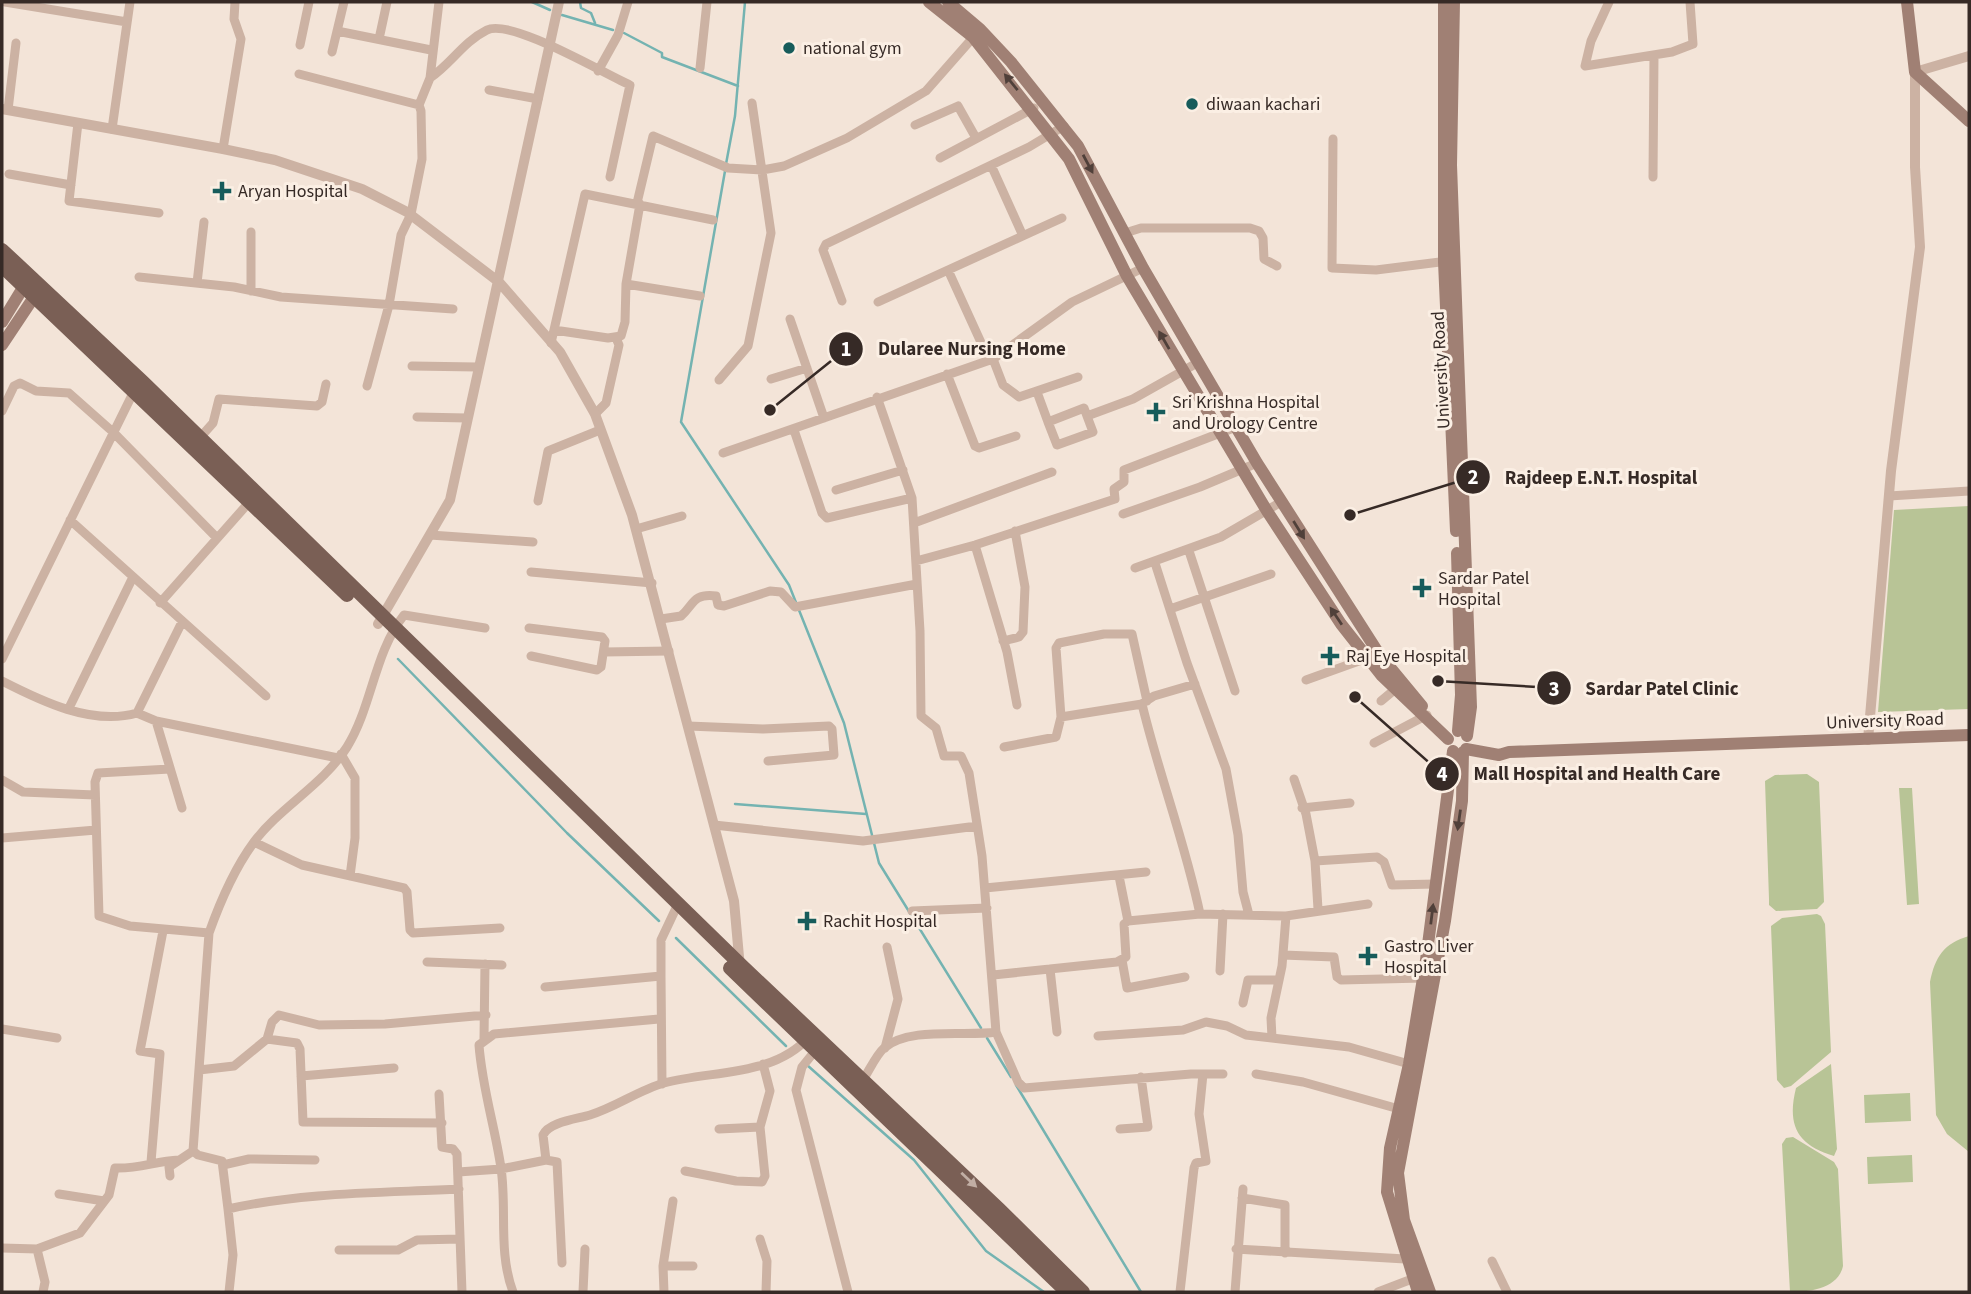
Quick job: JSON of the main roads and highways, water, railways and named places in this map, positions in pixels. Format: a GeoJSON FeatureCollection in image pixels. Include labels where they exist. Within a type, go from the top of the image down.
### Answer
{"type":"FeatureCollection","features":[{"type":"Feature","properties":{"kind":"main road"},"geometry":{"type":"LineString","coordinates":[[929,2],[976,33],[1069,159],[1127,276],[1183,373],[1267,511],[1341,624],[1373,656],[1398,687],[1459,742],[1462,801],[1445,921],[1398,1173],[1404,1220],[1430,1292]]}},
{"type":"Feature","properties":{"kind":"main road"},"geometry":{"type":"LineString","coordinates":[[948,2],[1045,102],[1064,126],[1197,363],[1373,656]]}},
{"type":"Feature","properties":{"kind":"main road","name":"University Road"},"geometry":{"type":"LineString","coordinates":[[1444,2],[1449,261],[1471,707],[1459,742],[1509,752],[1969,735]]}},
{"type":"Feature","properties":{"kind":"main road","name":"University Road"},"geometry":{"type":"LineString","coordinates":[[1449,261],[1454,2]]}},
{"type":"Feature","properties":{"kind":"main road"},"geometry":{"type":"LineString","coordinates":[[1907,2],[1915,72],[1969,121]]}},
{"type":"Feature","properties":{"kind":"main road"},"geometry":{"type":"LineString","coordinates":[[2,250],[32,287],[197,442],[813,1042],[1083,1292]]}},
{"type":"Feature","properties":{"kind":"main road"},"geometry":{"type":"LineString","coordinates":[[2,266],[32,287]]}},
{"type":"Feature","properties":{"kind":"main road"},"geometry":{"type":"LineString","coordinates":[[2,323],[32,287]]}},
{"type":"Feature","properties":{"kind":"main road"},"geometry":{"type":"LineString","coordinates":[[2,345],[32,287]]}},
{"type":"Feature","properties":{"kind":"main road"},"geometry":{"type":"LineString","coordinates":[[1418,1292],[1405,1259],[1387,1192],[1390,1148],[1409,1064],[1459,742]]}},
{"type":"Feature","properties":{"kind":"main road"},"geometry":{"type":"LineString","coordinates":[[860,1085],[1067,1292]]}},
{"type":"Feature","properties":{"kind":"waterway"},"geometry":{"type":"LineString","coordinates":[[532,2],[550,10]]}},
{"type":"Feature","properties":{"kind":"waterway"},"geometry":{"type":"LineString","coordinates":[[580,2],[581,8],[591,13],[595,23]]}},
{"type":"Feature","properties":{"kind":"waterway"},"geometry":{"type":"LineString","coordinates":[[726,164],[735,116],[745,2]]}},
{"type":"Feature","properties":{"kind":"waterway"},"geometry":{"type":"LineString","coordinates":[[562,15],[613,30]]}},
{"type":"Feature","properties":{"kind":"waterway"},"geometry":{"type":"LineString","coordinates":[[624,33],[662,53],[662,57],[738,86]]}},
{"type":"Feature","properties":{"kind":"waterway"},"geometry":{"type":"LineString","coordinates":[[725,171],[681,422],[789,585],[844,723],[879,863],[981,1028]]}},
{"type":"Feature","properties":{"kind":"waterway"},"geometry":{"type":"LineString","coordinates":[[398,659],[567,833],[659,921]]}},
{"type":"Feature","properties":{"kind":"waterway"},"geometry":{"type":"LineString","coordinates":[[735,804],[866,814]]}},
{"type":"Feature","properties":{"kind":"waterway"},"geometry":{"type":"LineString","coordinates":[[676,938],[786,1046]]}},
{"type":"Feature","properties":{"kind":"waterway"},"geometry":{"type":"LineString","coordinates":[[987,1038],[1011,1077]]}},
{"type":"Feature","properties":{"kind":"waterway"},"geometry":{"type":"LineString","coordinates":[[807,1065],[914,1160],[986,1251],[1044,1292]]}},
{"type":"Feature","properties":{"kind":"waterway"},"geometry":{"type":"LineString","coordinates":[[1016,1085],[1141,1292]]}},
{"type":"Feature","properties":{"kind":"place","name":"national gym"},"geometry":{"type":"Point","coordinates":[789,48]}},
{"type":"Feature","properties":{"kind":"place","name":"diwaan kachari"},"geometry":{"type":"Point","coordinates":[1192,104]}},
{"type":"Feature","properties":{"kind":"place","name":"Aryan Hospital"},"geometry":{"type":"Point","coordinates":[222,191]}},
{"type":"Feature","properties":{"kind":"place","name":"Dularee Nursing Home"},"geometry":{"type":"Point","coordinates":[770,410]}},
{"type":"Feature","properties":{"kind":"place","name":"Sri Krishna Hospital and Urology Centre"},"geometry":{"type":"Point","coordinates":[1156,412]}},
{"type":"Feature","properties":{"kind":"place","name":"Rajdeep E.N.T. Hospital"},"geometry":{"type":"Point","coordinates":[1350,515]}},
{"type":"Feature","properties":{"kind":"place","name":"Sardar Patel Hospital"},"geometry":{"type":"Point","coordinates":[1422,588]}},
{"type":"Feature","properties":{"kind":"place","name":"Raj Eye Hospital"},"geometry":{"type":"Point","coordinates":[1330,656]}},
{"type":"Feature","properties":{"kind":"place","name":"Sardar Patel Clinic"},"geometry":{"type":"Point","coordinates":[1438,681]}},
{"type":"Feature","properties":{"kind":"place","name":"Mall Hospital and Health Care"},"geometry":{"type":"Point","coordinates":[1355,697]}},
{"type":"Feature","properties":{"kind":"place","name":"Rachit Hospital"},"geometry":{"type":"Point","coordinates":[807,921]}},
{"type":"Feature","properties":{"kind":"place","name":"Gastro Liver Hospital"},"geometry":{"type":"Point","coordinates":[1368,956]}}]}
